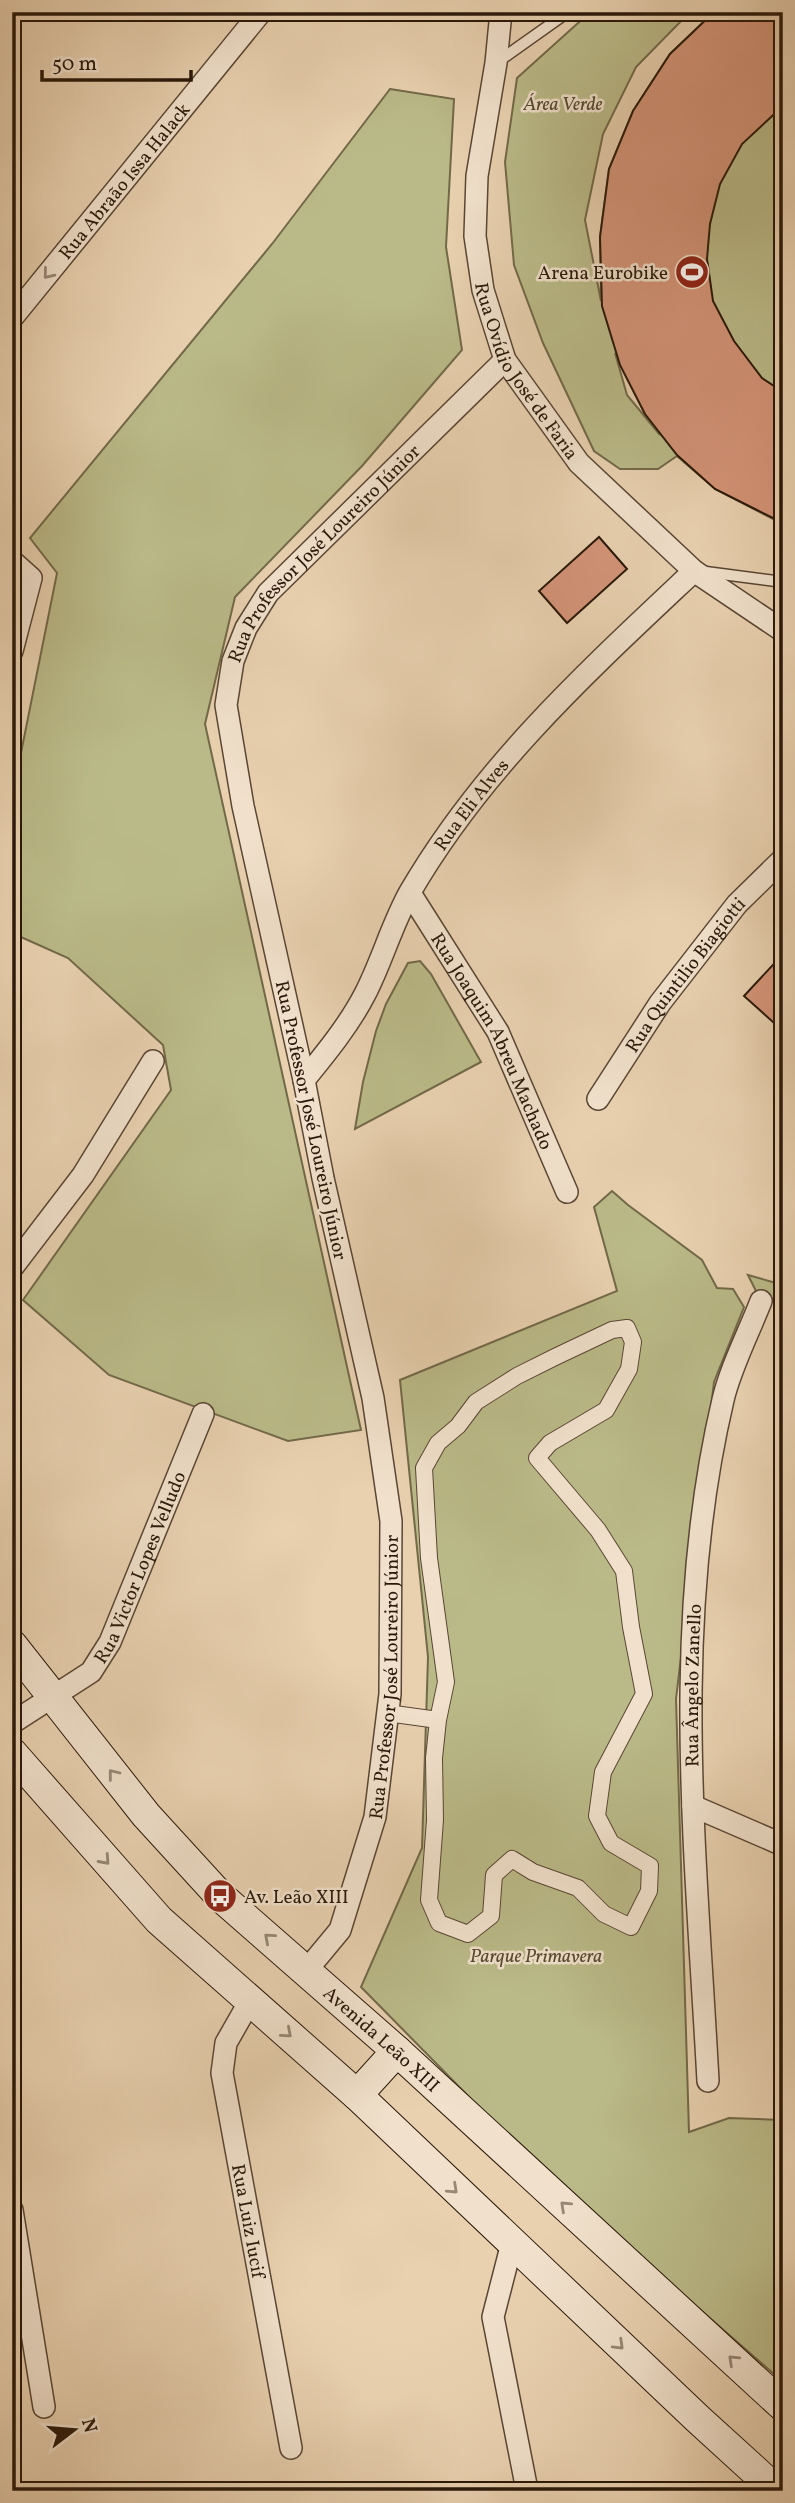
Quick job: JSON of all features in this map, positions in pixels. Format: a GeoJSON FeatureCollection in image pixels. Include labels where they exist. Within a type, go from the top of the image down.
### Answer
{"type":"FeatureCollection","features":[{"type":"Feature","properties":{"kind":"main road","name":"Avenida Leão XIII"},"geometry":{"type":"LineString","coordinates":[[12,1645],[146,1815],[220,1896],[397,2051],[783,2406]]}},
{"type":"Feature","properties":{"kind":"main road"},"geometry":{"type":"LineString","coordinates":[[12,1753],[159,1920],[357,2095],[777,2491]]}},
{"type":"Feature","properties":{"kind":"main road"},"geometry":{"type":"LineString","coordinates":[[357,2095],[397,2051]]}},
{"type":"Feature","properties":{"kind":"street","name":"Rua Abraão Issa Halack"},"geometry":{"type":"LineString","coordinates":[[12,318],[261,12]]}},
{"type":"Feature","properties":{"kind":"street","name":"Rua Ovídio José de Faria"},"geometry":{"type":"LineString","coordinates":[[501,12],[496,63],[477,176],[475,236],[483,290],[505,360],[579,463],[694,571],[783,631]]}},
{"type":"Feature","properties":{"kind":"street","name":"Rua Professor José Loureiro Júnior"},"geometry":{"type":"LineString","coordinates":[[306,1970],[340,1930],[375,1817],[390,1694],[391,1521],[373,1398],[243,806],[226,705],[233,661],[246,628],[268,593],[505,360]]}},
{"type":"Feature","properties":{"kind":"street"},"geometry":{"type":"LineString","coordinates":[[12,561],[31,578],[12,651]]}},
{"type":"Feature","properties":{"kind":"street","name":"Rua Eli Alves"},"geometry":{"type":"LineString","coordinates":[[304,1080],[347,1025],[365,994],[410,893],[482,785],[573,685],[694,571]]}},
{"type":"Feature","properties":{"kind":"street","name":"Rua Quintilio Biagiotti"},"geometry":{"type":"LineString","coordinates":[[598,1099],[668,992],[737,904],[783,859]]}},
{"type":"Feature","properties":{"kind":"street","name":"Rua Joaquim Abreu Machado"},"geometry":{"type":"LineString","coordinates":[[410,893],[498,1032],[567,1192]]}},
{"type":"Feature","properties":{"kind":"street"},"geometry":{"type":"LineString","coordinates":[[12,1268],[83,1175],[153,1061]]}},
{"type":"Feature","properties":{"kind":"street","name":"Rua Ângelo Zanello"},"geometry":{"type":"LineString","coordinates":[[708,2081],[693,1805],[690,1708],[693,1617],[702,1511],[723,1397],[761,1301]]}},
{"type":"Feature","properties":{"kind":"street"},"geometry":{"type":"LineString","coordinates":[[627,1328],[633,1342],[629,1370],[606,1410],[550,1443],[537,1458],[598,1530],[625,1571],[631,1628],[644,1694],[603,1772],[597,1816],[611,1843],[650,1866],[649,1891],[631,1927],[604,1914],[578,1888],[533,1872],[512,1859],[494,1875],[491,1916],[468,1934],[439,1923],[429,1900],[438,1720],[446,1682],[429,1558],[424,1468],[439,1443],[458,1426],[476,1402],[517,1376],[555,1357],[612,1331],[627,1328]]}},
{"type":"Feature","properties":{"kind":"street","name":"Rua Victor Lopes Velludo"},"geometry":{"type":"LineString","coordinates":[[12,1723],[90,1672],[110,1642],[203,1414]]}},
{"type":"Feature","properties":{"kind":"street"},"geometry":{"type":"LineString","coordinates":[[387,1713],[438,1720]]}},
{"type":"Feature","properties":{"kind":"street"},"geometry":{"type":"LineString","coordinates":[[693,1805],[783,1845]]}},
{"type":"Feature","properties":{"kind":"street","name":"Rua Luiz Iucif"},"geometry":{"type":"LineString","coordinates":[[250,2001],[226,2043],[222,2073],[291,2448]]}},
{"type":"Feature","properties":{"kind":"street"},"geometry":{"type":"LineString","coordinates":[[12,2210],[44,2407]]}},
{"type":"Feature","properties":{"kind":"street"},"geometry":{"type":"LineString","coordinates":[[512,2243],[493,2317],[526,2485]]}},
{"type":"Feature","properties":{"kind":"lane"},"geometry":{"type":"LineString","coordinates":[[496,63],[568,12]]}},
{"type":"Feature","properties":{"kind":"lane"},"geometry":{"type":"LineString","coordinates":[[694,571],[783,582]]}},
{"type":"Feature","properties":{"kind":"green space","name":"Arena Eurobike"},"geometry":{"type":"Polygon","coordinates":[[[594,12],[688,14],[636,67],[603,134],[585,220],[601,301],[600,237],[609,169],[633,111],[670,54],[714,12],[783,12],[783,521],[773,519],[715,489],[677,456],[658,469],[620,469],[594,451],[543,343],[514,265],[505,162],[517,78],[594,12]],[[615,353],[627,395],[660,435],[645,414],[615,353]]]}},
{"type":"Feature","properties":{"kind":"green space"},"geometry":{"type":"Polygon","coordinates":[[[390,89],[454,99],[446,247],[462,350],[362,466],[235,597],[205,724],[361,1430],[288,1441],[109,1375],[23,1300],[171,1090],[163,1045],[68,958],[12,933],[12,773],[21,753],[57,573],[30,538],[272,244],[390,89]]]}},
{"type":"Feature","properties":{"kind":"green space"},"geometry":{"type":"Polygon","coordinates":[[[420,961],[431,974],[481,1062],[355,1129],[363,1082],[386,1004],[408,963],[420,961]]]}},
{"type":"Feature","properties":{"kind":"green space","name":"Parque Primavera"},"geometry":{"type":"Polygon","coordinates":[[[612,1191],[702,1260],[717,1288],[733,1289],[744,1307],[714,1382],[676,1699],[689,2132],[729,2118],[783,2120],[783,2382],[549,2178],[361,1987],[422,1848],[428,1657],[400,1380],[617,1291],[594,1207],[612,1191]]]}},
{"type":"Feature","properties":{"kind":"green space"},"geometry":{"type":"Polygon","coordinates":[[[748,1275],[783,1285],[783,1304],[774,1298],[761,1301],[748,1275]]]}},
{"type":"Feature","properties":{"kind":"building","name":"Arena Eurobike"},"geometry":{"type":"Polygon","coordinates":[[[714,12],[783,12],[783,106],[742,144],[720,184],[710,224],[707,259],[713,301],[734,341],[762,378],[783,392],[783,523],[715,489],[677,455],[645,414],[620,365],[602,306],[600,237],[609,169],[633,111],[670,54],[714,12]]]}},
{"type":"Feature","properties":{"kind":"building"},"geometry":{"type":"Polygon","coordinates":[[[599,537],[627,569],[567,623],[539,591],[599,537]]]}},
{"type":"Feature","properties":{"kind":"building"},"geometry":{"type":"Polygon","coordinates":[[[783,954],[783,1031],[744,996],[783,954]]]}},
{"type":"Feature","properties":{"kind":"place","name":"Arena Eurobike"},"geometry":{"type":"Point","coordinates":[692,272]}},
{"type":"Feature","properties":{"kind":"place","name":"Av. Leão XIII"},"geometry":{"type":"Point","coordinates":[220,1896]}},
{"type":"Feature","properties":{"kind":"park label","name":"Área Verde"},"geometry":{"type":"Point","coordinates":[563,103]}}]}
